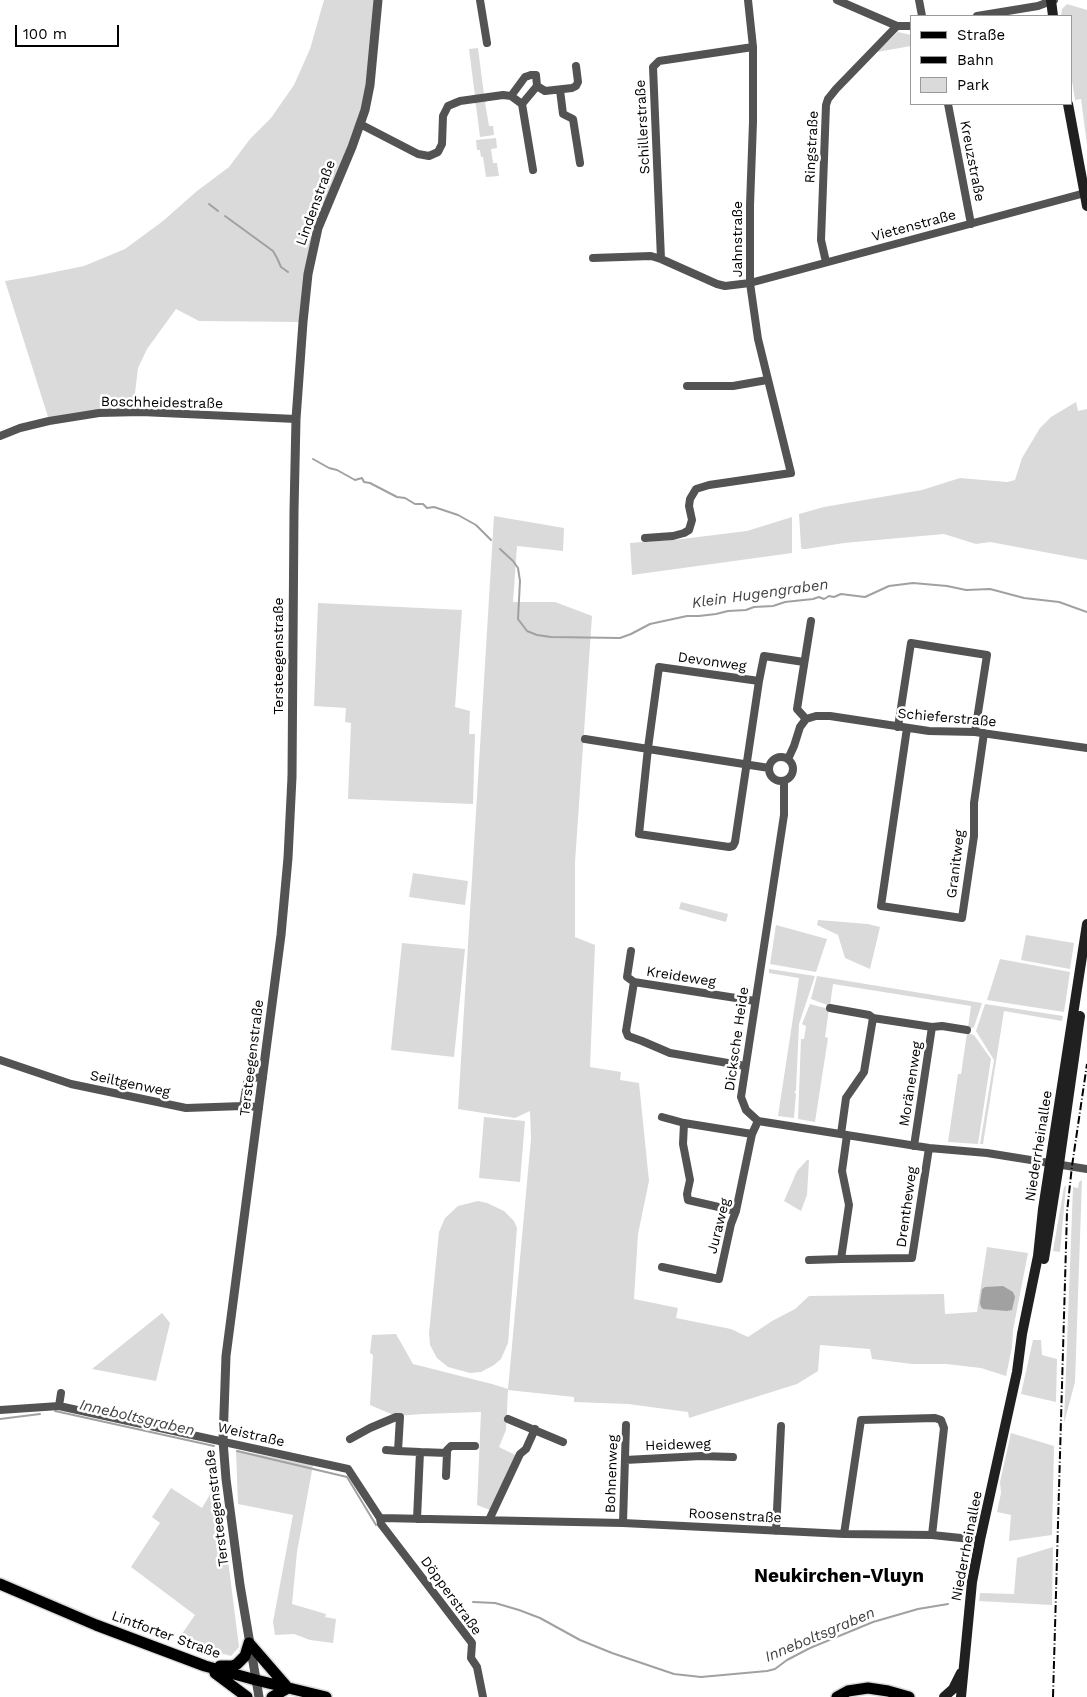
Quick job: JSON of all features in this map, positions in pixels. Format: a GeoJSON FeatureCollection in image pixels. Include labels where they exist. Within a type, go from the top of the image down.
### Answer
{"type":"FeatureCollection","features":[{"type":"Feature","properties":{"kind":"main road"},"geometry":{"type":"LineString","coordinates":[[1052,0],[1053,15]]}},
{"type":"Feature","properties":{"kind":"main road"},"geometry":{"type":"LineString","coordinates":[[1068,105],[1087,206]]}},
{"type":"Feature","properties":{"kind":"main road","name":"Niederrheinallee"},"geometry":{"type":"LineString","coordinates":[[1054,1163],[1087,924]]}},
{"type":"Feature","properties":{"kind":"main road","name":"Niederrheinallee"},"geometry":{"type":"LineString","coordinates":[[961,1697],[968,1606],[980,1540],[1017,1372],[1022,1334],[1038,1256],[1087,968]]}},
{"type":"Feature","properties":{"kind":"main road","name":"Lintforter Straße"},"geometry":{"type":"LineString","coordinates":[[0,1584],[96,1625],[206,1666],[326,1697]]}},
{"type":"Feature","properties":{"kind":"main road"},"geometry":{"type":"LineString","coordinates":[[206,1666],[232,1666],[237,1664],[245,1656],[249,1643]]}},
{"type":"Feature","properties":{"kind":"main road"},"geometry":{"type":"LineString","coordinates":[[249,1643],[288,1688],[272,1697]]}},
{"type":"Feature","properties":{"kind":"main road"},"geometry":{"type":"LineString","coordinates":[[206,1666],[247,1697]]}},
{"type":"Feature","properties":{"kind":"main road"},"geometry":{"type":"LineString","coordinates":[[944,1697],[952,1689],[963,1670]]}},
{"type":"Feature","properties":{"kind":"main road"},"geometry":{"type":"LineString","coordinates":[[838,1697],[848,1691],[868,1688],[909,1697]]}},
{"type":"Feature","properties":{"kind":"street","name":"Lindenstraße"},"geometry":{"type":"LineString","coordinates":[[296,419],[302,322],[312,252],[318,228],[360,124],[370,85],[378,0]]}},
{"type":"Feature","properties":{"kind":"street"},"geometry":{"type":"LineString","coordinates":[[480,0],[487,43]]}},
{"type":"Feature","properties":{"kind":"street","name":"Jahnstraße"},"geometry":{"type":"LineString","coordinates":[[645,538],[673,536],[689,530],[692,520],[689,506],[690,499],[696,489],[709,485],[791,473],[758,339],[750,283],[753,47],[748,0]]}},
{"type":"Feature","properties":{"kind":"street"},"geometry":{"type":"LineString","coordinates":[[837,0],[897,26],[910,26]]}},
{"type":"Feature","properties":{"kind":"street"},"geometry":{"type":"LineString","coordinates":[[919,0],[922,15]]}},
{"type":"Feature","properties":{"kind":"street"},"geometry":{"type":"LineString","coordinates":[[983,15],[1038,6],[1052,0]]}},
{"type":"Feature","properties":{"kind":"street","name":"Ringstraße"},"geometry":{"type":"LineString","coordinates":[[826,262],[821,240],[826,105],[836,89],[897,26]]}},
{"type":"Feature","properties":{"kind":"street","name":"Schillerstraße"},"geometry":{"type":"LineString","coordinates":[[661,259],[653,67],[659,61],[753,47]]}},
{"type":"Feature","properties":{"kind":"street"},"geometry":{"type":"LineString","coordinates":[[537,86],[545,91],[576,86],[578,82],[576,66]]}},
{"type":"Feature","properties":{"kind":"street"},"geometry":{"type":"LineString","coordinates":[[511,96],[525,77],[536,74],[537,86],[522,104]]}},
{"type":"Feature","properties":{"kind":"street"},"geometry":{"type":"LineString","coordinates":[[560,90],[563,114],[573,118],[580,163]]}},
{"type":"Feature","properties":{"kind":"street"},"geometry":{"type":"LineString","coordinates":[[360,124],[418,154],[429,156],[438,152],[442,144],[443,116],[448,106],[460,101],[511,96],[522,104],[533,170]]}},
{"type":"Feature","properties":{"kind":"street","name":"Kreuzstraße"},"geometry":{"type":"LineString","coordinates":[[948,105],[971,224]]}},
{"type":"Feature","properties":{"kind":"street","name":"Vietenstraße"},"geometry":{"type":"LineString","coordinates":[[750,283],[1084,193]]}},
{"type":"Feature","properties":{"kind":"street"},"geometry":{"type":"LineString","coordinates":[[593,258],[651,256],[717,284],[725,286],[750,283]]}},
{"type":"Feature","properties":{"kind":"street"},"geometry":{"type":"LineString","coordinates":[[688,386],[734,386],[767,380]]}},
{"type":"Feature","properties":{"kind":"street","name":"Boschheidestraße"},"geometry":{"type":"LineString","coordinates":[[0,436],[20,428],[99,413],[141,412],[296,419]]}},
{"type":"Feature","properties":{"kind":"street","name":"Tersteegenstraße"},"geometry":{"type":"LineString","coordinates":[[259,1697],[229,1510],[223,1441],[226,1356],[260,1107],[281,934],[292,777],[296,419]]}},
{"type":"Feature","properties":{"kind":"street"},"geometry":{"type":"LineString","coordinates":[[784,781],[773,778],[769,768],[776,758],[788,759],[800,727],[806,719],[797,709],[811,621]]}},
{"type":"Feature","properties":{"kind":"street"},"geometry":{"type":"LineString","coordinates":[[898,727],[911,643],[987,654],[975,732]]}},
{"type":"Feature","properties":{"kind":"street"},"geometry":{"type":"LineString","coordinates":[[760,681],[764,656],[804,662]]}},
{"type":"Feature","properties":{"kind":"street","name":"Devonweg"},"geometry":{"type":"LineString","coordinates":[[659,667],[760,681],[733,846],[639,834],[648,748],[659,667]]}},
{"type":"Feature","properties":{"kind":"street","name":"Schieferstraße"},"geometry":{"type":"LineString","coordinates":[[806,719],[816,716],[830,716],[938,732],[975,732],[1087,748]]}},
{"type":"Feature","properties":{"kind":"street","name":"Granitweg"},"geometry":{"type":"LineString","coordinates":[[907,728],[881,906],[962,918],[974,836],[974,803],[984,733]]}},
{"type":"Feature","properties":{"kind":"street"},"geometry":{"type":"LineString","coordinates":[[584,739],[769,768]]}},
{"type":"Feature","properties":{"kind":"street","name":"Dicksche Heide"},"geometry":{"type":"LineString","coordinates":[[758,1121],[746,1110],[741,1097],[784,815],[784,781],[792,773],[792,765],[788,759]]}},
{"type":"Feature","properties":{"kind":"street","name":"Kreideweg"},"geometry":{"type":"LineString","coordinates":[[631,951],[627,977],[634,982],[755,1001]]}},
{"type":"Feature","properties":{"kind":"street","name":"Kreideweg"},"geometry":{"type":"LineString","coordinates":[[634,982],[626,1032],[628,1036],[670,1053],[746,1066]]}},
{"type":"Feature","properties":{"kind":"street","name":"Moränenweg"},"geometry":{"type":"LineString","coordinates":[[830,1008],[869,1015],[873,1018],[932,1027],[942,1026],[968,1030]]}},
{"type":"Feature","properties":{"kind":"street"},"geometry":{"type":"LineString","coordinates":[[841,1259],[849,1206],[842,1171],[846,1098],[864,1072],[873,1018]]}},
{"type":"Feature","properties":{"kind":"street","name":"Moränenweg"},"geometry":{"type":"LineString","coordinates":[[914,1146],[932,1027]]}},
{"type":"Feature","properties":{"kind":"street","name":"Seiltgenweg"},"geometry":{"type":"LineString","coordinates":[[0,1060],[71,1084],[186,1108],[260,1107]]}},
{"type":"Feature","properties":{"kind":"street"},"geometry":{"type":"LineString","coordinates":[[243,1106],[247,1083],[253,1078],[263,1077]]}},
{"type":"Feature","properties":{"kind":"street"},"geometry":{"type":"LineString","coordinates":[[662,1117],[684,1123],[752,1134]]}},
{"type":"Feature","properties":{"kind":"street"},"geometry":{"type":"LineString","coordinates":[[758,1121],[914,1146],[987,1153],[1087,1169]]}},
{"type":"Feature","properties":{"kind":"street","name":"Juraweg"},"geometry":{"type":"LineString","coordinates":[[662,1268],[719,1280],[752,1134],[758,1121]]}},
{"type":"Feature","properties":{"kind":"street"},"geometry":{"type":"LineString","coordinates":[[684,1123],[683,1144],[690,1180],[687,1194],[688,1200],[736,1211]]}},
{"type":"Feature","properties":{"kind":"street","name":"Drentheweg"},"geometry":{"type":"LineString","coordinates":[[809,1260],[912,1258],[929,1148]]}},
{"type":"Feature","properties":{"kind":"street"},"geometry":{"type":"LineString","coordinates":[[59,1406],[61,1393]]}},
{"type":"Feature","properties":{"kind":"street","name":"Weistraße"},"geometry":{"type":"LineString","coordinates":[[0,1410],[59,1406],[348,1470],[380,1518]]}},
{"type":"Feature","properties":{"kind":"street"},"geometry":{"type":"LineString","coordinates":[[350,1439],[370,1428],[400,1417],[398,1451]]}},
{"type":"Feature","properties":{"kind":"street"},"geometry":{"type":"LineString","coordinates":[[844,1534],[861,1420],[935,1418],[941,1420],[944,1428],[932,1535]]}},
{"type":"Feature","properties":{"kind":"street"},"geometry":{"type":"LineString","coordinates":[[508,1420],[535,1429],[563,1442]]}},
{"type":"Feature","properties":{"kind":"street","name":"Bohnenweg"},"geometry":{"type":"LineString","coordinates":[[623,1524],[626,1425]]}},
{"type":"Feature","properties":{"kind":"street"},"geometry":{"type":"LineString","coordinates":[[776,1531],[781,1426]]}},
{"type":"Feature","properties":{"kind":"street"},"geometry":{"type":"LineString","coordinates":[[489,1520],[520,1454],[526,1448],[535,1429]]}},
{"type":"Feature","properties":{"kind":"street"},"geometry":{"type":"LineString","coordinates":[[446,1476],[447,1450],[451,1446],[475,1446]]}},
{"type":"Feature","properties":{"kind":"street"},"geometry":{"type":"LineString","coordinates":[[386,1450],[446,1453]]}},
{"type":"Feature","properties":{"kind":"street"},"geometry":{"type":"LineString","coordinates":[[417,1519],[420,1452]]}},
{"type":"Feature","properties":{"kind":"street","name":"Heideweg"},"geometry":{"type":"LineString","coordinates":[[625,1460],[701,1456],[733,1457]]}},
{"type":"Feature","properties":{"kind":"street","name":"Roosenstraße"},"geometry":{"type":"LineString","coordinates":[[380,1518],[623,1524],[844,1534],[932,1535],[980,1540]]}},
{"type":"Feature","properties":{"kind":"street","name":"Döpperstraße"},"geometry":{"type":"LineString","coordinates":[[380,1518],[382,1524],[472,1642],[471,1658],[477,1667],[483,1697]]}},
{"type":"Feature","properties":{"kind":"green space"},"geometry":{"type":"Polygon","coordinates":[[[324,0],[378,0],[370,85],[318,228],[303,322],[199,321],[176,309],[147,349],[138,368],[133,409],[49,420],[5,281],[84,266],[125,249],[163,221],[197,191],[229,167],[250,139],[271,118],[294,85],[310,49],[324,0]]]}},
{"type":"Feature","properties":{"kind":"green space"},"geometry":{"type":"Polygon","coordinates":[[[1067,4],[1087,10],[1087,145],[1081,99],[1075,100],[1072,80],[1072,15],[1061,15],[1062,9],[1067,4]]]}},
{"type":"Feature","properties":{"kind":"green space"},"geometry":{"type":"Polygon","coordinates":[[[898,32],[910,35],[910,46],[877,52],[898,32]]]}},
{"type":"Feature","properties":{"kind":"green space"},"geometry":{"type":"Polygon","coordinates":[[[478,48],[484,95],[475,96],[469,49],[478,48]]]}},
{"type":"Feature","properties":{"kind":"green space"},"geometry":{"type":"Polygon","coordinates":[[[488,100],[485,103],[489,126],[493,126],[494,135],[480,137],[474,102],[488,100]]]}},
{"type":"Feature","properties":{"kind":"green space"},"geometry":{"type":"Polygon","coordinates":[[[496,138],[497,148],[491,149],[493,163],[497,163],[499,176],[486,177],[483,157],[481,157],[480,150],[477,150],[476,140],[496,138]]]}},
{"type":"Feature","properties":{"kind":"green space"},"geometry":{"type":"Polygon","coordinates":[[[1076,402],[1078,411],[1087,409],[1087,560],[990,542],[976,544],[944,534],[844,543],[802,549],[799,514],[824,507],[922,490],[960,478],[1007,482],[1015,480],[1022,458],[1040,428],[1051,417],[1076,402]]]}},
{"type":"Feature","properties":{"kind":"green space"},"geometry":{"type":"Polygon","coordinates":[[[494,516],[564,528],[563,551],[517,546],[513,602],[555,602],[592,616],[575,862],[575,937],[595,945],[590,1067],[621,1072],[620,1080],[639,1083],[649,1181],[638,1234],[634,1299],[678,1308],[676,1318],[731,1329],[748,1337],[795,1309],[809,1296],[944,1294],[945,1314],[977,1312],[987,1247],[1028,1253],[1006,1376],[981,1368],[946,1364],[912,1364],[872,1359],[870,1349],[820,1345],[818,1371],[797,1384],[689,1418],[688,1412],[628,1404],[574,1402],[574,1397],[508,1390],[506,1430],[499,1447],[515,1455],[490,1510],[477,1505],[481,1412],[396,1416],[370,1405],[373,1355],[370,1353],[372,1335],[396,1334],[413,1364],[508,1389],[531,1139],[530,1111],[515,1118],[458,1109],[494,516]]]}},
{"type":"Feature","properties":{"kind":"green space"},"geometry":{"type":"Polygon","coordinates":[[[792,517],[792,553],[632,575],[630,543],[747,531],[792,517]]]}},
{"type":"Feature","properties":{"kind":"green space"},"geometry":{"type":"Polygon","coordinates":[[[318,603],[462,610],[455,707],[470,711],[469,734],[475,734],[473,804],[348,799],[351,723],[345,722],[346,708],[314,706],[318,603]]]}},
{"type":"Feature","properties":{"kind":"green space"},"geometry":{"type":"Polygon","coordinates":[[[413,873],[468,881],[465,905],[409,897],[413,873]]]}},
{"type":"Feature","properties":{"kind":"green space"},"geometry":{"type":"Polygon","coordinates":[[[681,902],[728,914],[726,922],[679,909],[681,902]]]}},
{"type":"Feature","properties":{"kind":"green space"},"geometry":{"type":"Polygon","coordinates":[[[818,920],[868,924],[880,927],[870,969],[845,958],[838,935],[817,925],[818,920]]]}},
{"type":"Feature","properties":{"kind":"green space"},"geometry":{"type":"Polygon","coordinates":[[[776,925],[827,939],[816,972],[770,964],[776,925]]]}},
{"type":"Feature","properties":{"kind":"green space"},"geometry":{"type":"Polygon","coordinates":[[[1026,935],[1074,943],[1070,969],[1021,960],[1026,935]]]}},
{"type":"Feature","properties":{"kind":"green space"},"geometry":{"type":"Polygon","coordinates":[[[402,943],[465,949],[454,1057],[391,1050],[402,943]]]}},
{"type":"Feature","properties":{"kind":"green space"},"geometry":{"type":"Polygon","coordinates":[[[1000,959],[1070,972],[1064,1012],[987,1000],[1000,959]]]}},
{"type":"Feature","properties":{"kind":"green space"},"geometry":{"type":"Polygon","coordinates":[[[769,969],[815,976],[799,1024],[794,1118],[778,1116],[799,978],[769,973],[769,969]]]}},
{"type":"Feature","properties":{"kind":"green space"},"geometry":{"type":"Polygon","coordinates":[[[817,976],[982,1003],[972,1028],[968,1028],[971,1006],[833,984],[830,1006],[811,999],[817,976]]]}},
{"type":"Feature","properties":{"kind":"green space"},"geometry":{"type":"Polygon","coordinates":[[[810,1004],[829,1009],[825,1037],[828,1038],[815,1122],[798,1119],[801,1039],[804,1039],[806,1026],[802,1024],[810,1004]]]}},
{"type":"Feature","properties":{"kind":"green space"},"geometry":{"type":"Polygon","coordinates":[[[985,1004],[1063,1016],[1062,1021],[1004,1011],[983,1144],[980,1144],[994,1060],[976,1031],[985,1004]]]}},
{"type":"Feature","properties":{"kind":"green space"},"geometry":{"type":"Polygon","coordinates":[[[967,1033],[974,1035],[991,1059],[978,1144],[948,1142],[958,1074],[961,1074],[967,1033]]]}},
{"type":"Feature","properties":{"kind":"green space"},"geometry":{"type":"Polygon","coordinates":[[[484,1117],[525,1121],[520,1182],[479,1178],[484,1117]]]}},
{"type":"Feature","properties":{"kind":"green space"},"geometry":{"type":"Polygon","coordinates":[[[809,1160],[807,1195],[801,1211],[784,1201],[797,1171],[809,1160]]]}},
{"type":"Feature","properties":{"kind":"green space"},"geometry":{"type":"Polygon","coordinates":[[[1082,1180],[1075,1382],[1064,1423],[1073,1187],[1078,1188],[1079,1182],[1082,1180]]]}},
{"type":"Feature","properties":{"kind":"green space"},"geometry":{"type":"Polygon","coordinates":[[[1066,1186],[1060,1252],[1053,1251],[1064,1187],[1066,1186]]]}},
{"type":"Feature","properties":{"kind":"green space"},"geometry":{"type":"Polygon","coordinates":[[[478,1201],[504,1211],[514,1221],[517,1228],[508,1343],[501,1359],[494,1365],[481,1372],[470,1373],[448,1367],[437,1358],[430,1345],[429,1333],[439,1232],[445,1218],[458,1206],[478,1201]]]}},
{"type":"Feature","properties":{"kind":"green space"},"geometry":{"type":"Polygon","coordinates":[[[162,1313],[170,1323],[156,1381],[92,1369],[162,1313]]]}},
{"type":"Feature","properties":{"kind":"green space"},"geometry":{"type":"Polygon","coordinates":[[[1033,1340],[1041,1340],[1042,1355],[1057,1359],[1056,1402],[1021,1394],[1033,1340]]]}},
{"type":"Feature","properties":{"kind":"green space"},"geometry":{"type":"Polygon","coordinates":[[[1011,1433],[1054,1446],[1052,1535],[1009,1541],[1011,1515],[997,1512],[1001,1493],[1000,1482],[1011,1433]]]}},
{"type":"Feature","properties":{"kind":"green space"},"geometry":{"type":"Polygon","coordinates":[[[236,1450],[313,1465],[297,1552],[292,1604],[326,1614],[325,1617],[336,1619],[333,1643],[310,1640],[294,1634],[275,1635],[273,1622],[293,1515],[238,1504],[236,1450]]]}},
{"type":"Feature","properties":{"kind":"green space"},"geometry":{"type":"Polygon","coordinates":[[[218,1481],[239,1647],[231,1656],[177,1641],[195,1615],[131,1567],[160,1523],[152,1517],[171,1488],[202,1508],[218,1481]]]}},
{"type":"Feature","properties":{"kind":"green space"},"geometry":{"type":"Polygon","coordinates":[[[1053,1547],[1052,1605],[979,1601],[980,1593],[1014,1594],[1017,1558],[1053,1547]]]}},
{"type":"Feature","properties":{"kind":"shaded area"},"geometry":{"type":"Polygon","coordinates":[[[1003,1286],[1013,1292],[1015,1297],[1012,1310],[983,1309],[980,1303],[982,1289],[985,1287],[1003,1286]]]}},
{"type":"Feature","properties":{"kind":"waterway"},"geometry":{"type":"LineString","coordinates":[[209,204],[218,211]]}},
{"type":"Feature","properties":{"kind":"waterway"},"geometry":{"type":"LineString","coordinates":[[225,216],[273,251],[281,267],[288,272]]}},
{"type":"Feature","properties":{"kind":"waterway","name":"Klein Hugengraben"},"geometry":{"type":"LineString","coordinates":[[313,459],[355,480],[362,478],[364,482],[370,483],[397,497],[405,498],[415,504],[423,504],[427,508],[434,507],[458,515],[476,525],[491,540]]}},
{"type":"Feature","properties":{"kind":"waterway","name":"Klein Hugengraben"},"geometry":{"type":"LineString","coordinates":[[500,549],[518,568],[520,581],[518,619],[527,631],[551,637],[620,638],[650,624],[687,616],[746,610],[754,607],[773,606],[785,602],[819,597],[824,599],[841,594],[865,597],[889,586],[913,583],[966,590],[990,589],[1024,598],[1059,602],[1087,612]]}},
{"type":"Feature","properties":{"kind":"waterway","name":"Inneboltsgraben"},"geometry":{"type":"LineString","coordinates":[[55,1411],[214,1446]]}},
{"type":"Feature","properties":{"kind":"waterway","name":"Inneboltsgraben"},"geometry":{"type":"LineString","coordinates":[[0,1419],[40,1414]]}},
{"type":"Feature","properties":{"kind":"waterway","name":"Inneboltsgraben"},"geometry":{"type":"LineString","coordinates":[[237,1451],[347,1477],[376,1525]]}},
{"type":"Feature","properties":{"kind":"waterway","name":"Inneboltsgraben"},"geometry":{"type":"LineString","coordinates":[[473,1602],[495,1603],[519,1610],[540,1618],[580,1640],[612,1653],[674,1674],[701,1677],[775,1669],[787,1660],[810,1648],[873,1622],[918,1609],[948,1604]]}},
{"type":"Feature","properties":{"kind":"railway"},"geometry":{"type":"LineString","coordinates":[[1053,1697],[1067,1212],[1087,1064]]}},
{"type":"Feature","properties":{"kind":"district","name":"Neukirchen-Vluyn"},"geometry":{"type":"Point","coordinates":[839,1576]}}]}
